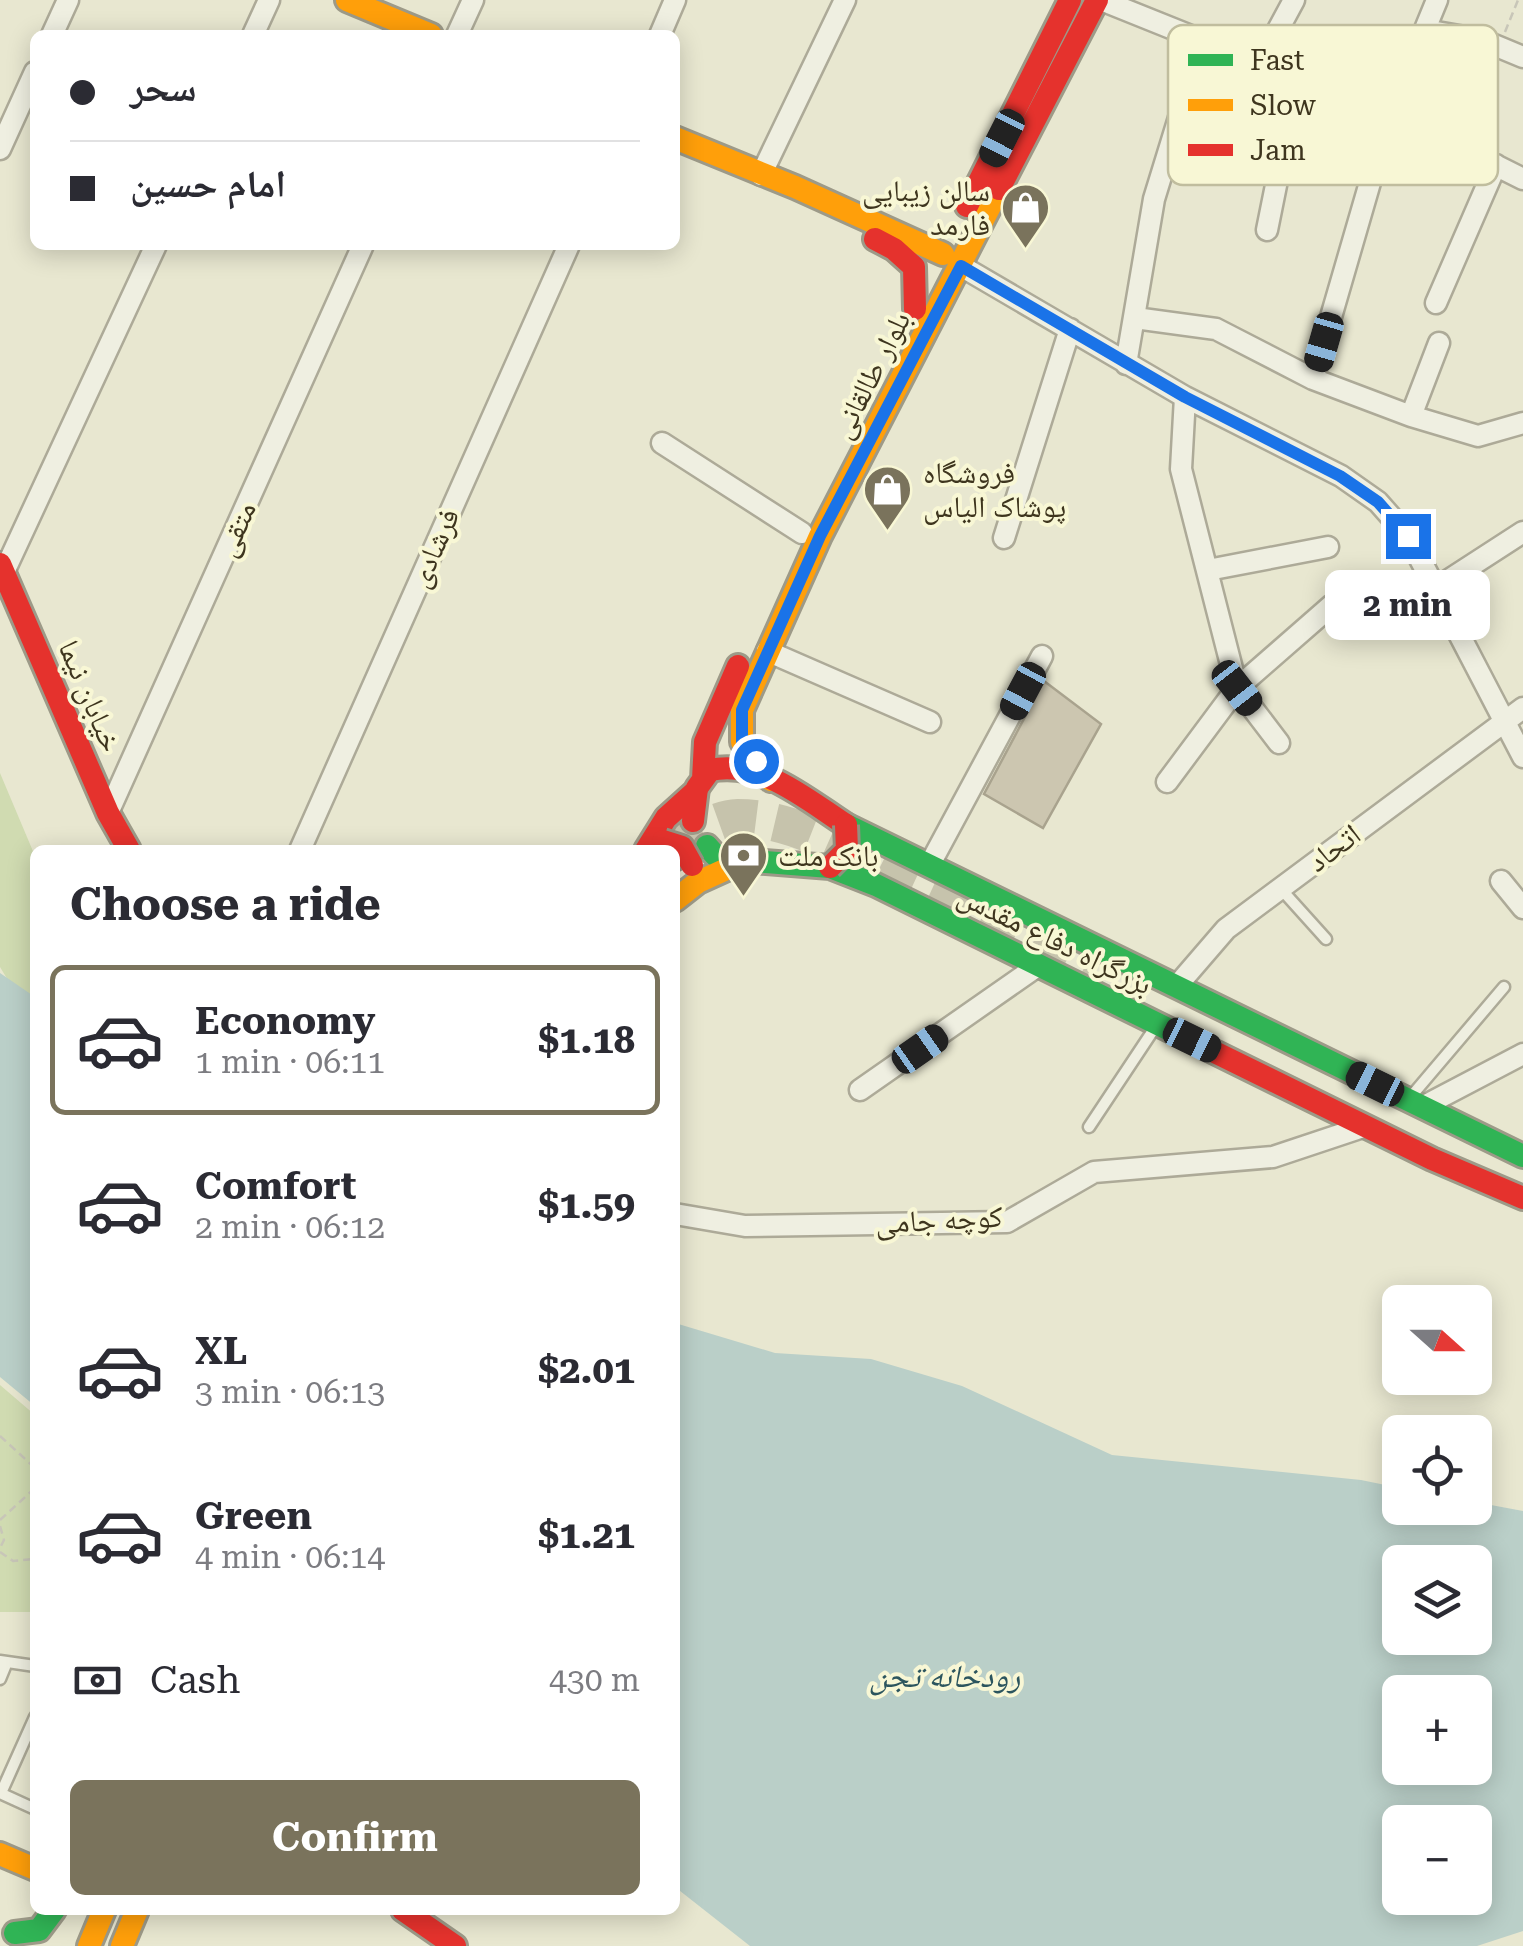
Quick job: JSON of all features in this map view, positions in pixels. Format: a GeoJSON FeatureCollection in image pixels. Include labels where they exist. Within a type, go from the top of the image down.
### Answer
{"type":"FeatureCollection","features":[{"type":"Feature","properties":{"kind":"main road"},"geometry":{"type":"LineString","coordinates":[[347,0],[419,30]]}},
{"type":"Feature","properties":{"kind":"main road","name":"بلوار طالقانی"},"geometry":{"type":"LineString","coordinates":[[771,780],[742,742],[742,710],[820,536],[953,266],[1070,0]]}},
{"type":"Feature","properties":{"kind":"main road","name":"بلوار طالقانی"},"geometry":{"type":"LineString","coordinates":[[742,862],[721,858],[708,846],[693,821],[705,742],[719,706],[915,309],[953,266],[1099,0]]}},
{"type":"Feature","properties":{"kind":"main road"},"geometry":{"type":"LineString","coordinates":[[680,140],[833,205],[953,266]]}},
{"type":"Feature","properties":{"kind":"main road"},"geometry":{"type":"LineString","coordinates":[[833,205],[844,224],[894,249],[914,267],[915,309]]}},
{"type":"Feature","properties":{"kind":"main road","name":"خیابان نیما"},"geometry":{"type":"LineString","coordinates":[[2,568],[108,813],[126,845]]}},
{"type":"Feature","properties":{"kind":"main road"},"geometry":{"type":"LineString","coordinates":[[654,845],[666,818],[715,768],[734,764],[771,780]]}},
{"type":"Feature","properties":{"kind":"main road","name":"بزرگراه دفاع مقدس"},"geometry":{"type":"LineString","coordinates":[[771,780],[872,843],[930,864],[1165,991],[1310,1052],[1523,1156]]}},
{"type":"Feature","properties":{"kind":"main road"},"geometry":{"type":"LineString","coordinates":[[846,826],[850,836],[850,872]]}},
{"type":"Feature","properties":{"kind":"main road"},"geometry":{"type":"LineString","coordinates":[[850,872],[853,855],[872,843]]}},
{"type":"Feature","properties":{"kind":"main road"},"geometry":{"type":"LineString","coordinates":[[680,846],[688,852],[692,865],[692,878],[680,895]]}},
{"type":"Feature","properties":{"kind":"main road"},"geometry":{"type":"LineString","coordinates":[[680,895],[709,874],[742,862],[850,872]]}},
{"type":"Feature","properties":{"kind":"main road","name":"بزرگراه دفاع مقدس"},"geometry":{"type":"LineString","coordinates":[[850,872],[1366,1126],[1523,1198]]}},
{"type":"Feature","properties":{"kind":"main road"},"geometry":{"type":"LineString","coordinates":[[0,1854],[30,1867]]}},
{"type":"Feature","properties":{"kind":"main road"},"geometry":{"type":"LineString","coordinates":[[13,1932],[28,1935],[40,1931],[51,1915]]}},
{"type":"Feature","properties":{"kind":"main road"},"geometry":{"type":"LineString","coordinates":[[89,1946],[102,1915]]}},
{"type":"Feature","properties":{"kind":"main road"},"geometry":{"type":"LineString","coordinates":[[122,1946],[135,1915]]}},
{"type":"Feature","properties":{"kind":"main road"},"geometry":{"type":"LineString","coordinates":[[410,1915],[455,1946]]}},
{"type":"Feature","properties":{"kind":"street"},"geometry":{"type":"LineString","coordinates":[[54,30],[68,0]]}},
{"type":"Feature","properties":{"kind":"street"},"geometry":{"type":"LineString","coordinates":[[255,30],[269,0]]}},
{"type":"Feature","properties":{"kind":"street"},"geometry":{"type":"LineString","coordinates":[[459,30],[473,0]]}},
{"type":"Feature","properties":{"kind":"street"},"geometry":{"type":"LineString","coordinates":[[662,30],[675,0]]}},
{"type":"Feature","properties":{"kind":"street"},"geometry":{"type":"LineString","coordinates":[[761,174],[845,0]]}},
{"type":"Feature","properties":{"kind":"street"},"geometry":{"type":"LineString","coordinates":[[1099,0],[1168,29]]}},
{"type":"Feature","properties":{"kind":"street"},"geometry":{"type":"LineString","coordinates":[[1281,25],[1294,0]]}},
{"type":"Feature","properties":{"kind":"street"},"geometry":{"type":"LineString","coordinates":[[1428,25],[1438,0]]}},
{"type":"Feature","properties":{"kind":"street"},"geometry":{"type":"LineString","coordinates":[[1498,47],[1523,56]]}},
{"type":"Feature","properties":{"kind":"street"},"geometry":{"type":"LineString","coordinates":[[0,149],[30,83]]}},
{"type":"Feature","properties":{"kind":"street"},"geometry":{"type":"LineString","coordinates":[[1126,364],[1154,200],[1168,154]]}},
{"type":"Feature","properties":{"kind":"street"},"geometry":{"type":"LineString","coordinates":[[1498,166],[1523,179]]}},
{"type":"Feature","properties":{"kind":"street"},"geometry":{"type":"LineString","coordinates":[[1267,230],[1276,185]]}},
{"type":"Feature","properties":{"kind":"street"},"geometry":{"type":"LineString","coordinates":[[1314,379],[1370,185]]}},
{"type":"Feature","properties":{"kind":"street"},"geometry":{"type":"LineString","coordinates":[[1436,303],[1487,185]]}},
{"type":"Feature","properties":{"kind":"street"},"geometry":{"type":"LineString","coordinates":[[2,568],[154,250]]}},
{"type":"Feature","properties":{"kind":"street","name":"متقی"},"geometry":{"type":"LineString","coordinates":[[108,813],[361,250]]}},
{"type":"Feature","properties":{"kind":"street","name":"فرشادی"},"geometry":{"type":"LineString","coordinates":[[302,845],[567,250]]}},
{"type":"Feature","properties":{"kind":"street"},"geometry":{"type":"LineString","coordinates":[[953,266],[1185,397],[1340,476],[1378,502],[1408,536],[1523,757]]}},
{"type":"Feature","properties":{"kind":"street"},"geometry":{"type":"LineString","coordinates":[[1135,318],[1216,328],[1314,379],[1411,416],[1478,436],[1523,423]]}},
{"type":"Feature","properties":{"kind":"street"},"geometry":{"type":"LineString","coordinates":[[1004,538],[1070,330]]}},
{"type":"Feature","properties":{"kind":"street"},"geometry":{"type":"LineString","coordinates":[[1411,416],[1439,343]]}},
{"type":"Feature","properties":{"kind":"street"},"geometry":{"type":"LineString","coordinates":[[1185,397],[1181,469],[1237,688],[1279,743]]}},
{"type":"Feature","properties":{"kind":"street"},"geometry":{"type":"LineString","coordinates":[[662,443],[802,532]]}},
{"type":"Feature","properties":{"kind":"street"},"geometry":{"type":"LineString","coordinates":[[1436,589],[1523,532]]}},
{"type":"Feature","properties":{"kind":"street"},"geometry":{"type":"LineString","coordinates":[[1208,570],[1328,547]]}},
{"type":"Feature","properties":{"kind":"street"},"geometry":{"type":"LineString","coordinates":[[1166,782],[1237,688],[1332,606]]}},
{"type":"Feature","properties":{"kind":"street"},"geometry":{"type":"LineString","coordinates":[[767,651],[930,722]]}},
{"type":"Feature","properties":{"kind":"street"},"geometry":{"type":"LineString","coordinates":[[930,864],[1042,656]]}},
{"type":"Feature","properties":{"kind":"street","name":"اتحاد"},"geometry":{"type":"LineString","coordinates":[[1165,991],[1226,929],[1523,708]]}},
{"type":"Feature","properties":{"kind":"street"},"geometry":{"type":"LineString","coordinates":[[1501,882],[1523,908]]}},
{"type":"Feature","properties":{"kind":"street"},"geometry":{"type":"LineString","coordinates":[[860,1090],[1039,965]]}},
{"type":"Feature","properties":{"kind":"street"},"geometry":{"type":"LineString","coordinates":[[1415,1104],[1523,1054]]}},
{"type":"Feature","properties":{"kind":"street","name":"کوچه جامی"},"geometry":{"type":"LineString","coordinates":[[680,1215],[745,1226],[1007,1222],[1094,1172],[1272,1157],[1366,1126]]}},
{"type":"Feature","properties":{"kind":"lane"},"geometry":{"type":"LineString","coordinates":[[1280,888],[1326,938]]}},
{"type":"Feature","properties":{"kind":"lane"},"geometry":{"type":"LineString","coordinates":[[1415,1104],[1504,987]]}},
{"type":"Feature","properties":{"kind":"lane"},"geometry":{"type":"LineString","coordinates":[[1089,1127],[1158,1024]]}},
{"type":"Feature","properties":{"kind":"lane"},"geometry":{"type":"LineString","coordinates":[[0,1679],[4,1662],[30,1665]]}},
{"type":"Feature","properties":{"kind":"lane"},"geometry":{"type":"LineString","coordinates":[[30,1728],[0,1793],[30,1807]]}},
{"type":"Feature","properties":{"kind":"path"},"geometry":{"type":"LineString","coordinates":[[1498,47],[1518,0]]}},
{"type":"Feature","properties":{"kind":"path"},"geometry":{"type":"LineString","coordinates":[[0,1436],[30,1463]]}},
{"type":"Feature","properties":{"kind":"path"},"geometry":{"type":"LineString","coordinates":[[0,1520],[30,1493]]}},
{"type":"Feature","properties":{"kind":"path"},"geometry":{"type":"LineString","coordinates":[[0,1526],[4,1540],[0,1550],[13,1562],[30,1560]]}},
{"type":"Feature","properties":{"kind":"green space"},"geometry":{"type":"Polygon","coordinates":[[[0,773],[30,845],[30,1017],[0,967],[0,773]]]}},
{"type":"Feature","properties":{"kind":"green space"},"geometry":{"type":"Polygon","coordinates":[[[0,1385],[30,1411],[30,1612],[0,1612],[0,1385]]]}},
{"type":"Feature","properties":{"kind":"water"},"geometry":{"type":"Polygon","coordinates":[[[0,973],[30,994],[30,1402],[0,1377],[0,973]]]}},
{"type":"Feature","properties":{"kind":"water","name":"رودخانه تجن"},"geometry":{"type":"Polygon","coordinates":[[[680,1324],[775,1353],[871,1359],[962,1386],[1112,1455],[1382,1484],[1382,1525],[1492,1525],[1492,1505],[1523,1511],[1523,1931],[1477,1946],[750,1946],[680,1891],[680,1324]]]}},
{"type":"Feature","properties":{"kind":"building"},"geometry":{"type":"Polygon","coordinates":[[[1044,681],[1101,724],[1043,828],[984,794],[1044,681]]]}},
{"type":"Feature","properties":{"kind":"tunnel"},"geometry":{"type":"LineString","coordinates":[[680,850],[694,836],[719,822],[738,818],[779,824],[840,847],[1093,966]]}},
{"type":"Feature","properties":{"kind":"traffic: fast"},"geometry":{"type":"LineString","coordinates":[[846,825],[1523,1156]]}},
{"type":"Feature","properties":{"kind":"traffic: fast"},"geometry":{"type":"LineString","coordinates":[[707,846],[715,855],[727,859],[830,867],[876,885],[1188,1039]]}},
{"type":"Feature","properties":{"kind":"traffic: fast"},"geometry":{"type":"LineString","coordinates":[[15,1933],[39,1930],[50,1915]]}},
{"type":"Feature","properties":{"kind":"traffic: slow"},"geometry":{"type":"LineString","coordinates":[[347,0],[419,30]]}},
{"type":"Feature","properties":{"kind":"traffic: slow"},"geometry":{"type":"LineString","coordinates":[[680,140],[943,254]]}},
{"type":"Feature","properties":{"kind":"traffic: slow"},"geometry":{"type":"LineString","coordinates":[[771,780],[742,742],[742,710],[820,536],[999,189]]}},
{"type":"Feature","properties":{"kind":"traffic: slow"},"geometry":{"type":"LineString","coordinates":[[680,896],[698,882],[742,862]]}},
{"type":"Feature","properties":{"kind":"traffic: slow"},"geometry":{"type":"LineString","coordinates":[[0,1854],[30,1867]]}},
{"type":"Feature","properties":{"kind":"traffic: slow"},"geometry":{"type":"LineString","coordinates":[[89,1946],[102,1915]]}},
{"type":"Feature","properties":{"kind":"traffic: slow"},"geometry":{"type":"LineString","coordinates":[[122,1946],[135,1915]]}},
{"type":"Feature","properties":{"kind":"traffic: jam"},"geometry":{"type":"LineString","coordinates":[[967,206],[1070,0]]}},
{"type":"Feature","properties":{"kind":"traffic: jam"},"geometry":{"type":"LineString","coordinates":[[999,189],[1097,0]]}},
{"type":"Feature","properties":{"kind":"traffic: jam"},"geometry":{"type":"LineString","coordinates":[[875,239],[914,267],[915,309]]}},
{"type":"Feature","properties":{"kind":"traffic: jam"},"geometry":{"type":"LineString","coordinates":[[0,564],[108,813],[126,845]]}},
{"type":"Feature","properties":{"kind":"traffic: jam"},"geometry":{"type":"LineString","coordinates":[[703,779],[705,742],[738,666]]}},
{"type":"Feature","properties":{"kind":"traffic: jam"},"geometry":{"type":"LineString","coordinates":[[693,821],[697,788],[710,770],[729,768],[747,770],[782,784],[846,825]]}},
{"type":"Feature","properties":{"kind":"traffic: jam"},"geometry":{"type":"LineString","coordinates":[[649,845],[666,818],[697,790]]}},
{"type":"Feature","properties":{"kind":"traffic: jam"},"geometry":{"type":"LineString","coordinates":[[830,867],[847,850],[846,825]]}},
{"type":"Feature","properties":{"kind":"traffic: jam"},"geometry":{"type":"LineString","coordinates":[[663,841],[676,845]]}},
{"type":"Feature","properties":{"kind":"traffic: jam"},"geometry":{"type":"LineString","coordinates":[[680,846],[692,865]]}},
{"type":"Feature","properties":{"kind":"traffic: jam"},"geometry":{"type":"LineString","coordinates":[[1188,1039],[1432,1159],[1523,1198]]}},
{"type":"Feature","properties":{"kind":"traffic: jam"},"geometry":{"type":"LineString","coordinates":[[410,1915],[455,1946]]}},
{"type":"Feature","properties":{"kind":"place","name":"سالن زیبایی فارمد"},"geometry":{"type":"Point","coordinates":[1025,250]}},
{"type":"Feature","properties":{"kind":"place","name":"فروشگاه پوشاک الیاس"},"geometry":{"type":"Point","coordinates":[888,532]}},
{"type":"Feature","properties":{"kind":"place","name":"بانک ملت"},"geometry":{"type":"Point","coordinates":[743,898]}},
{"type":"Feature","properties":{"kind":"route"},"geometry":{"type":"LineString","coordinates":[[756,761],[742,742],[742,710],[820,536],[961,266],[1185,397],[1340,476],[1378,502],[1408,536]]}}]}
